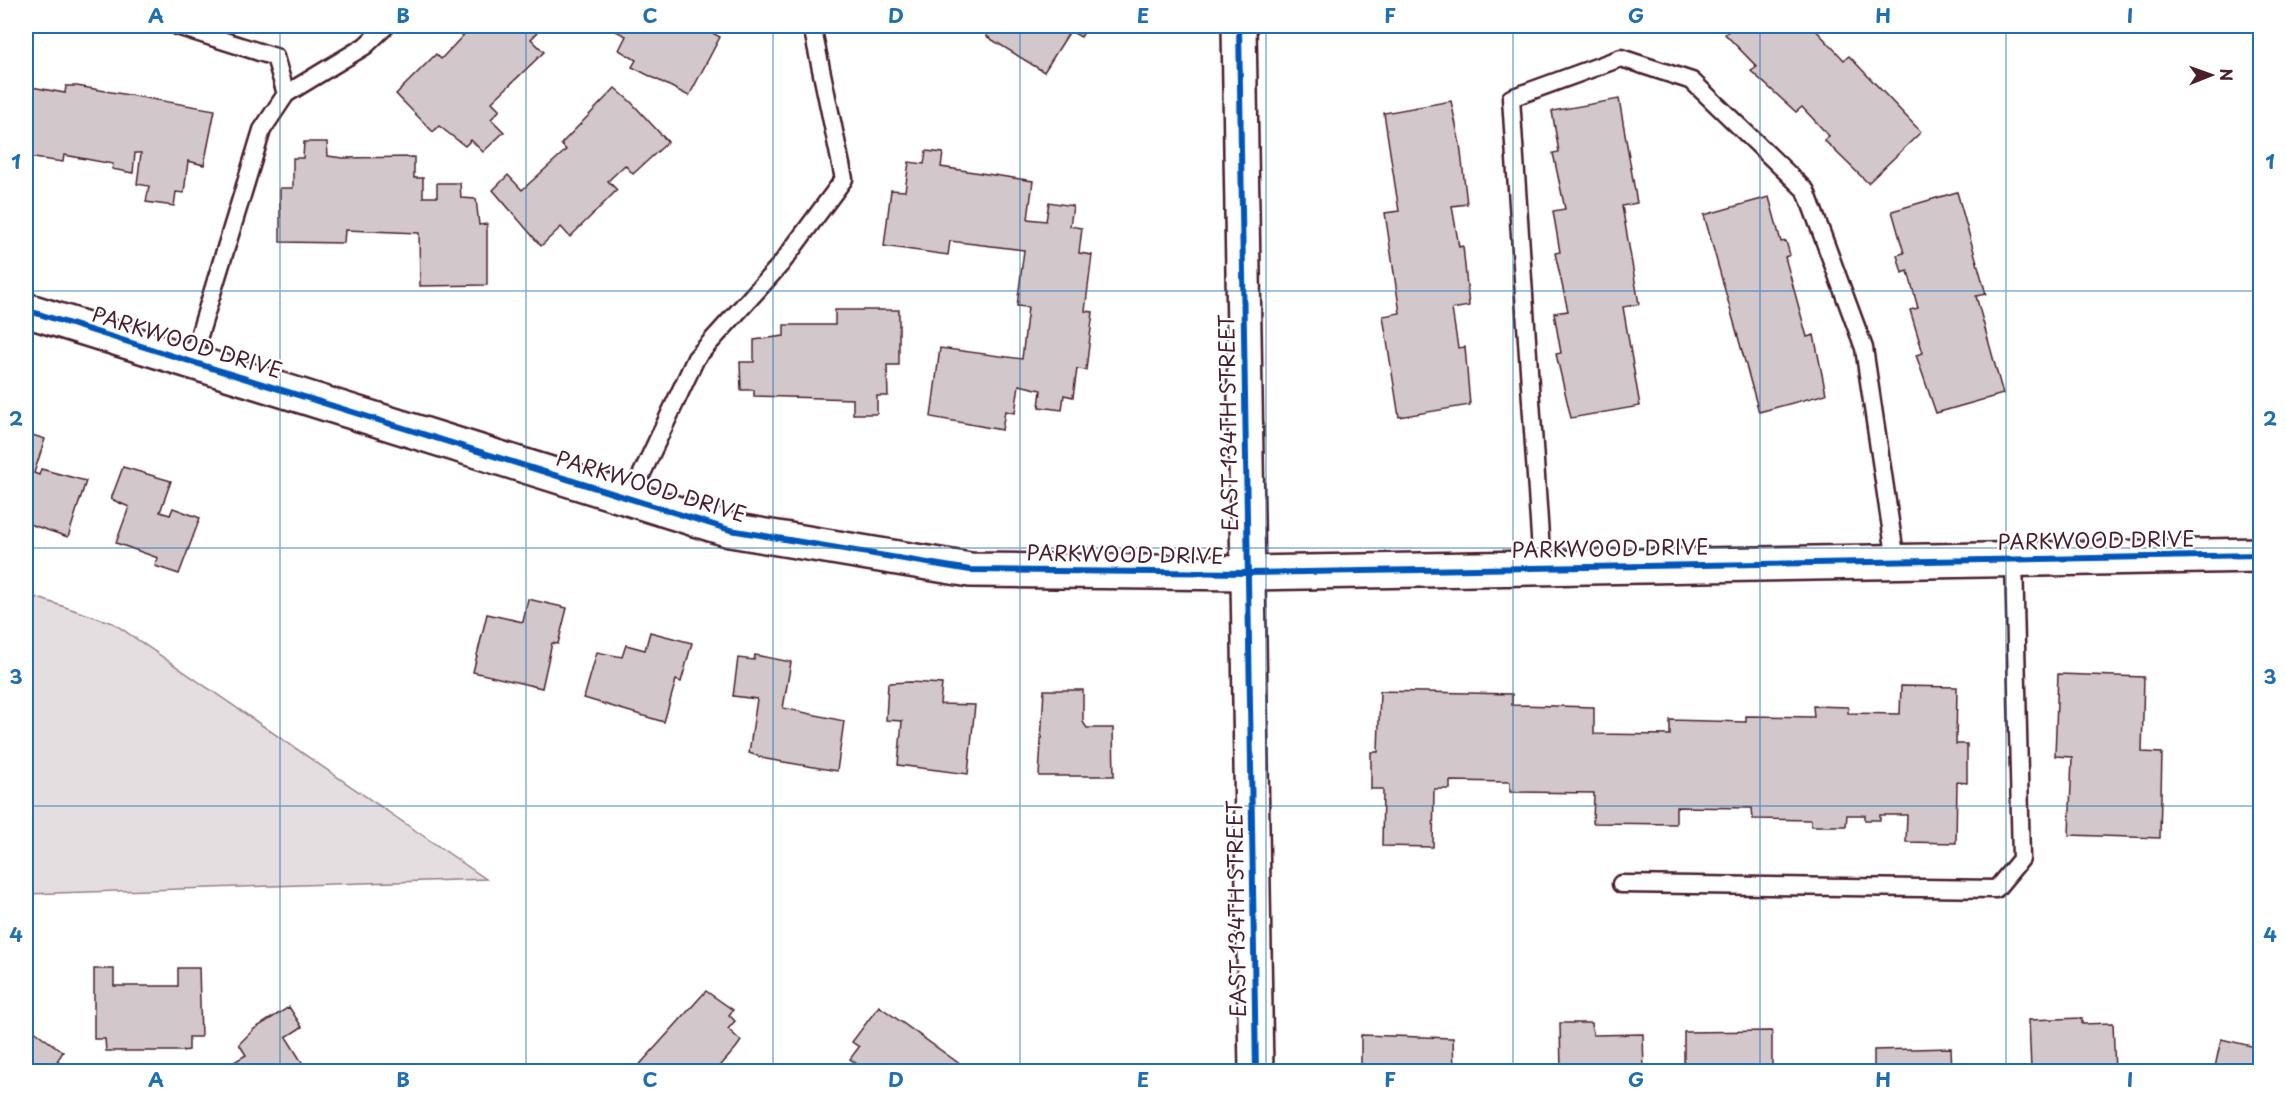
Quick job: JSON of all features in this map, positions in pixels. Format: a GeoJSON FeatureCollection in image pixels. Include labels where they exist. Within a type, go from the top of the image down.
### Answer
{"type":"FeatureCollection","features":[{"type":"Feature","properties":{"kind":"street","name":"EAST 134TH STREET"},"geometry":{"type":"LineString","coordinates":[[1239,26],[1256,1071]]}},
{"type":"Feature","properties":{"kind":"street","name":"PARKWOOD DRIVE"},"geometry":{"type":"LineString","coordinates":[[26,310],[730,531],[970,570],[1248,573],[2260,555]]}},
{"type":"Feature","properties":{"kind":"lane"},"geometry":{"type":"LineString","coordinates":[[177,26],[275,57],[286,93]]}},
{"type":"Feature","properties":{"kind":"lane"},"geometry":{"type":"LineString","coordinates":[[191,362],[262,130],[286,93],[365,46],[386,26]]}},
{"type":"Feature","properties":{"kind":"lane"},"geometry":{"type":"LineString","coordinates":[[630,499],[696,358],[782,264],[844,179],[812,26]]}},
{"type":"Feature","properties":{"kind":"lane"},"geometry":{"type":"LineString","coordinates":[[1542,567],[1511,98],[1621,58],[1692,81],[1806,190],[1864,348],[1896,561]]}},
{"type":"Feature","properties":{"kind":"lane"},"geometry":{"type":"LineString","coordinates":[[1621,884],[1996,889],[2021,859],[2014,559]]}},
{"type":"Feature","properties":{"kind":"shaded area"},"geometry":{"type":"Polygon","coordinates":[[[26,594],[113,623],[486,879],[26,894],[26,594]]]}},
{"type":"Feature","properties":{"kind":"building"},"geometry":{"type":"Polygon","coordinates":[[[472,26],[530,26],[537,33],[531,39],[544,52],[492,102],[500,110],[491,119],[504,132],[483,152],[471,140],[465,146],[439,126],[433,132],[396,94],[436,54],[441,59],[472,26]]]}},
{"type":"Feature","properties":{"kind":"building"},"geometry":{"type":"Polygon","coordinates":[[[606,26],[700,26],[720,37],[689,96],[632,67],[636,60],[619,50],[626,36],[606,26]]]}},
{"type":"Feature","properties":{"kind":"building"},"geometry":{"type":"Polygon","coordinates":[[[993,26],[1088,26],[1081,37],[1070,31],[1044,72],[986,36],[993,26]]]}},
{"type":"Feature","properties":{"kind":"building"},"geometry":{"type":"Polygon","coordinates":[[[1735,26],[1812,26],[1844,60],[1849,56],[1921,132],[1868,183],[1824,140],[1829,136],[1802,107],[1796,112],[1751,71],[1757,67],[1725,34],[1735,26]]]}},
{"type":"Feature","properties":{"kind":"building"},"geometry":{"type":"Polygon","coordinates":[[[26,86],[65,93],[66,86],[77,86],[215,110],[204,165],[188,161],[184,193],[176,192],[174,206],[146,202],[149,186],[137,184],[141,153],[135,153],[133,173],[112,169],[113,164],[64,155],[63,162],[26,157],[26,86]]]}},
{"type":"Feature","properties":{"kind":"building"},"geometry":{"type":"Polygon","coordinates":[[[615,88],[668,142],[633,174],[625,165],[608,181],[617,190],[570,237],[561,227],[541,246],[493,190],[508,175],[522,190],[566,150],[561,144],[615,88]]]}},
{"type":"Feature","properties":{"kind":"building"},"geometry":{"type":"Polygon","coordinates":[[[1619,99],[1637,203],[1622,206],[1639,304],[1623,307],[1640,406],[1571,418],[1556,354],[1561,353],[1554,313],[1568,311],[1555,253],[1560,252],[1553,211],[1565,209],[1553,153],[1559,152],[1552,111],[1619,99]]]}},
{"type":"Feature","properties":{"kind":"building"},"geometry":{"type":"Polygon","coordinates":[[[1451,101],[1460,144],[1467,204],[1452,206],[1459,247],[1463,246],[1469,306],[1452,309],[1458,348],[1465,347],[1470,405],[1399,417],[1383,316],[1400,313],[1385,213],[1399,211],[1384,113],[1451,101]]]}},
{"type":"Feature","properties":{"kind":"building"},"geometry":{"type":"Polygon","coordinates":[[[304,142],[327,142],[328,156],[343,158],[414,157],[414,178],[423,178],[423,197],[437,197],[437,183],[460,183],[461,198],[476,199],[479,225],[487,224],[487,285],[420,286],[419,233],[345,230],[344,243],[280,242],[280,188],[293,188],[293,158],[303,158],[304,142]]]}},
{"type":"Feature","properties":{"kind":"building"},"geometry":{"type":"Polygon","coordinates":[[[926,151],[943,153],[941,167],[1033,181],[1028,219],[1046,221],[1049,202],[1073,206],[1070,226],[1082,228],[1079,253],[1092,255],[1085,311],[1093,312],[1086,370],[1077,369],[1073,397],[1064,395],[1062,410],[1039,407],[1041,390],[1019,385],[1015,413],[1005,411],[1002,430],[931,417],[940,348],[1022,359],[1028,307],[1017,306],[1024,250],[950,241],[948,255],[884,246],[891,190],[905,191],[909,162],[924,164],[926,151]]]}},
{"type":"Feature","properties":{"kind":"building"},"geometry":{"type":"Polygon","coordinates":[[[1957,192],[1986,294],[1976,296],[2003,394],[1936,413],[1916,355],[1923,353],[1910,310],[1918,308],[1908,271],[1902,273],[1897,255],[1904,253],[1892,211],[1957,192]]]}},
{"type":"Feature","properties":{"kind":"building"},"geometry":{"type":"Polygon","coordinates":[[[1769,197],[1781,242],[1786,241],[1790,255],[1785,257],[1807,337],[1814,335],[1826,394],[1759,412],[1704,215],[1769,197]]]}},
{"type":"Feature","properties":{"kind":"building"},"geometry":{"type":"Polygon","coordinates":[[[835,310],[899,310],[899,365],[887,365],[888,396],[877,396],[877,414],[853,414],[853,399],[754,396],[754,390],[741,390],[740,362],[754,362],[754,340],[784,336],[784,325],[835,325],[835,310]]]}},
{"type":"Feature","properties":{"kind":"building"},"geometry":{"type":"Polygon","coordinates":[[[26,433],[45,439],[34,473],[39,475],[41,469],[86,481],[68,537],[26,523],[26,433]]]}},
{"type":"Feature","properties":{"kind":"building"},"geometry":{"type":"Polygon","coordinates":[[[123,467],[171,481],[160,512],[170,515],[173,508],[200,518],[179,574],[155,566],[158,558],[116,543],[129,507],[111,499],[123,467]]]}},
{"type":"Feature","properties":{"kind":"building"},"geometry":{"type":"Polygon","coordinates":[[[528,599],[567,608],[558,644],[552,643],[542,688],[473,672],[487,614],[523,622],[528,599]]]}},
{"type":"Feature","properties":{"kind":"building"},"geometry":{"type":"Polygon","coordinates":[[[650,632],[692,643],[681,682],[676,680],[664,722],[584,698],[597,652],[622,657],[626,645],[645,650],[650,632]]]}},
{"type":"Feature","properties":{"kind":"building"},"geometry":{"type":"Polygon","coordinates":[[[755,655],[791,662],[783,708],[844,721],[837,771],[766,759],[749,753],[757,699],[733,696],[738,658],[754,660],[755,655]]]}},
{"type":"Feature","properties":{"kind":"building"},"geometry":{"type":"Polygon","coordinates":[[[2058,674],[2144,677],[2142,752],[2162,753],[2160,838],[2069,835],[2072,757],[2055,756],[2058,674]]]}},
{"type":"Feature","properties":{"kind":"building"},"geometry":{"type":"Polygon","coordinates":[[[888,683],[942,684],[940,704],[975,705],[968,774],[898,765],[902,721],[886,720],[888,683]]]}},
{"type":"Feature","properties":{"kind":"building"},"geometry":{"type":"Polygon","coordinates":[[[1901,686],[1957,687],[1956,744],[1967,744],[1967,783],[1957,782],[1956,843],[1906,842],[1907,815],[1880,815],[1880,820],[1865,820],[1865,815],[1847,815],[1846,826],[1811,826],[1811,820],[1753,819],[1752,808],[1676,807],[1676,824],[1593,823],[1594,793],[1510,792],[1510,782],[1450,781],[1450,789],[1434,789],[1433,847],[1382,846],[1383,789],[1371,789],[1371,752],[1378,752],[1380,691],[1512,694],[1512,705],[1594,707],[1594,734],[1670,735],[1670,720],[1746,722],[1746,716],[1814,717],[1813,706],[1848,707],[1848,713],[1900,714],[1901,686]]]}},
{"type":"Feature","properties":{"kind":"building"},"geometry":{"type":"Polygon","coordinates":[[[1044,690],[1083,690],[1083,722],[1087,728],[1113,728],[1114,776],[1039,776],[1044,690]]]}},
{"type":"Feature","properties":{"kind":"building"},"geometry":{"type":"Polygon","coordinates":[[[178,968],[199,968],[201,1037],[189,1037],[189,1050],[106,1051],[105,1039],[94,1039],[94,969],[114,969],[114,986],[178,986],[178,968]]]}},
{"type":"Feature","properties":{"kind":"building"},"geometry":{"type":"Polygon","coordinates":[[[706,991],[733,1010],[729,1015],[735,1021],[728,1029],[741,1041],[715,1072],[633,1072],[706,991]]]}},
{"type":"Feature","properties":{"kind":"building"},"geometry":{"type":"Polygon","coordinates":[[[879,1006],[971,1072],[860,1072],[855,1068],[857,1064],[850,1059],[859,1047],[852,1042],[879,1006]]]}},
{"type":"Feature","properties":{"kind":"building"},"geometry":{"type":"Polygon","coordinates":[[[289,1007],[302,1027],[286,1037],[308,1072],[233,1072],[231,1069],[237,1067],[234,1062],[246,1055],[239,1044],[254,1029],[289,1007]]]}},
{"type":"Feature","properties":{"kind":"building"},"geometry":{"type":"Polygon","coordinates":[[[2082,1018],[2082,1024],[2113,1023],[2115,1072],[2009,1072],[2031,1070],[2029,1020],[2082,1018]]]}},
{"type":"Feature","properties":{"kind":"building"},"geometry":{"type":"Polygon","coordinates":[[[1560,1023],[1592,1023],[1593,1035],[1643,1034],[1644,1072],[1561,1072],[1560,1023]]]}},
{"type":"Feature","properties":{"kind":"building"},"geometry":{"type":"Polygon","coordinates":[[[26,1025],[63,1052],[57,1061],[68,1069],[66,1072],[26,1072],[26,1025]]]}},
{"type":"Feature","properties":{"kind":"building"},"geometry":{"type":"Polygon","coordinates":[[[1772,1031],[1772,1072],[1684,1072],[1684,1032],[1772,1031]]]}},
{"type":"Feature","properties":{"kind":"building"},"geometry":{"type":"Polygon","coordinates":[[[1361,1035],[1453,1038],[1454,1072],[1361,1072],[1361,1035]]]}},
{"type":"Feature","properties":{"kind":"building"},"geometry":{"type":"Polygon","coordinates":[[[2221,1039],[2260,1048],[2260,1072],[2214,1072],[2221,1039]]]}},
{"type":"Feature","properties":{"kind":"building"},"geometry":{"type":"Polygon","coordinates":[[[1951,1048],[1952,1072],[1874,1072],[1874,1050],[1951,1048]]]}},
{"type":"Feature","properties":{"kind":"cycle path"},"geometry":{"type":"LineString","coordinates":[[1239,26],[1256,1072]]}},
{"type":"Feature","properties":{"kind":"cycle path"},"geometry":{"type":"LineString","coordinates":[[26,310],[730,530],[970,570],[1248,573],[2260,555]]}}]}
